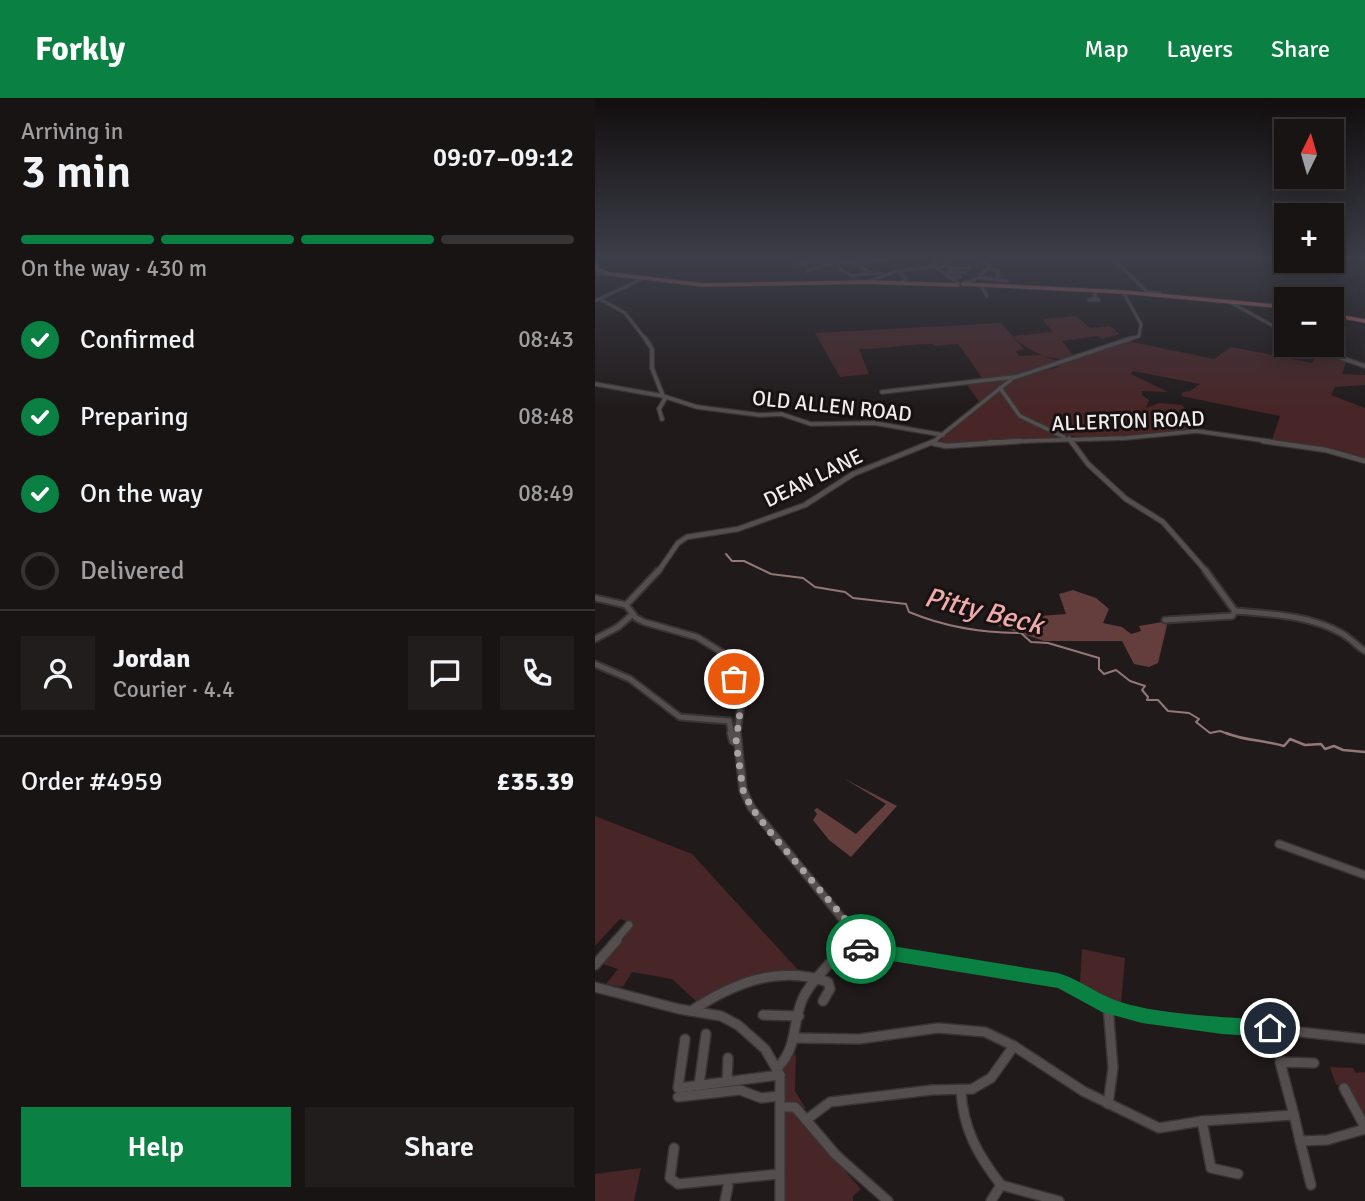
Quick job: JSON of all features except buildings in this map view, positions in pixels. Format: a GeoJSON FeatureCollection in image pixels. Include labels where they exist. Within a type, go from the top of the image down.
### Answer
{"type":"FeatureCollection","features":[{"type":"Feature","properties":{"kind":"main road"},"geometry":{"type":"LineString","coordinates":[[1344,317],[1365,321]]}},
{"type":"Feature","properties":{"kind":"street"},"geometry":{"type":"LineString","coordinates":[[619,309],[625,313],[652,349],[652,368],[664,397],[659,410],[662,419]]}},
{"type":"Feature","properties":{"kind":"street"},"geometry":{"type":"LineString","coordinates":[[882,392],[1017,376],[1139,336],[1141,324],[1133,309]]}},
{"type":"Feature","properties":{"kind":"street"},"geometry":{"type":"LineString","coordinates":[[1243,309],[1274,326]]}},
{"type":"Feature","properties":{"kind":"street"},"geometry":{"type":"LineString","coordinates":[[1344,356],[1365,366]]}},
{"type":"Feature","properties":{"kind":"street"},"geometry":{"type":"LineString","coordinates":[[932,443],[1017,376]]}},
{"type":"Feature","properties":{"kind":"street","name":"OLD ALLEN ROAD"},"geometry":{"type":"LineString","coordinates":[[595,384],[664,397],[697,407],[760,415],[781,414],[811,424],[874,423],[943,435]]}},
{"type":"Feature","properties":{"kind":"street"},"geometry":{"type":"LineString","coordinates":[[1000,388],[1020,416],[1068,438],[1088,464],[1126,499],[1163,522],[1196,557],[1235,611]]}},
{"type":"Feature","properties":{"kind":"street","name":"ALLERTON ROAD"},"geometry":{"type":"LineString","coordinates":[[932,443],[946,446],[1207,432],[1326,450],[1365,461]]}},
{"type":"Feature","properties":{"kind":"street","name":"DEAN LANE"},"geometry":{"type":"LineString","coordinates":[[626,605],[653,578],[678,543],[692,535],[738,529],[795,509],[853,474],[932,443]]}},
{"type":"Feature","properties":{"kind":"street"},"geometry":{"type":"LineString","coordinates":[[595,598],[626,605],[644,622],[697,636],[723,653],[741,704],[736,742],[743,790],[751,807],[774,837],[846,920],[849,927],[845,946],[837,959],[818,977],[802,1000],[796,1038],[790,1054],[779,1070],[780,1201]]}},
{"type":"Feature","properties":{"kind":"street"},"geometry":{"type":"LineString","coordinates":[[1165,620],[1232,616],[1235,611]]}},
{"type":"Feature","properties":{"kind":"street"},"geometry":{"type":"LineString","coordinates":[[1235,611],[1283,614],[1326,625],[1365,651]]}},
{"type":"Feature","properties":{"kind":"street"},"geometry":{"type":"LineString","coordinates":[[595,639],[618,627],[633,614]]}},
{"type":"Feature","properties":{"kind":"street"},"geometry":{"type":"LineString","coordinates":[[595,664],[617,669],[677,716],[726,719],[731,725],[733,741],[736,742]]}},
{"type":"Feature","properties":{"kind":"street"},"geometry":{"type":"LineString","coordinates":[[1279,844],[1365,876]]}},
{"type":"Feature","properties":{"kind":"street"},"geometry":{"type":"LineString","coordinates":[[595,965],[629,925]]}},
{"type":"Feature","properties":{"kind":"street"},"geometry":{"type":"LineString","coordinates":[[845,946],[1058,981],[1071,985],[1108,1006],[1166,1019],[1365,1039]]}},
{"type":"Feature","properties":{"kind":"street"},"geometry":{"type":"LineString","coordinates":[[691,1011],[735,985],[781,976],[818,977],[828,982],[830,989],[823,1001]]}},
{"type":"Feature","properties":{"kind":"street"},"geometry":{"type":"LineString","coordinates":[[595,987],[631,993],[691,1011],[721,1016],[737,1024],[779,1070]]}},
{"type":"Feature","properties":{"kind":"street"},"geometry":{"type":"LineString","coordinates":[[1108,1006],[1113,1063],[1112,1092],[1108,1104]]}},
{"type":"Feature","properties":{"kind":"street"},"geometry":{"type":"LineString","coordinates":[[763,1014],[799,1016]]}},
{"type":"Feature","properties":{"kind":"street"},"geometry":{"type":"LineString","coordinates":[[796,1038],[859,1039],[925,1029],[955,1028],[985,1032],[1014,1046],[1108,1104],[1159,1128],[1202,1121],[1294,1115]]}},
{"type":"Feature","properties":{"kind":"street"},"geometry":{"type":"LineString","coordinates":[[699,1085],[706,1034]]}},
{"type":"Feature","properties":{"kind":"street"},"geometry":{"type":"LineString","coordinates":[[678,1093],[685,1039]]}},
{"type":"Feature","properties":{"kind":"street"},"geometry":{"type":"LineString","coordinates":[[806,1120],[830,1102],[932,1090],[972,1089],[991,1078],[1014,1046]]}},
{"type":"Feature","properties":{"kind":"street"},"geometry":{"type":"LineString","coordinates":[[727,1082],[728,1058]]}},
{"type":"Feature","properties":{"kind":"street"},"geometry":{"type":"LineString","coordinates":[[1311,1185],[1280,1062],[1314,1063]]}},
{"type":"Feature","properties":{"kind":"street"},"geometry":{"type":"LineString","coordinates":[[678,1093],[699,1085],[727,1082],[779,1070]]}},
{"type":"Feature","properties":{"kind":"street"},"geometry":{"type":"LineString","coordinates":[[1300,1141],[1327,1140],[1365,1128],[1344,1088]]}},
{"type":"Feature","properties":{"kind":"street"},"geometry":{"type":"LineString","coordinates":[[678,1093],[740,1090],[761,1098],[780,1096]]}},
{"type":"Feature","properties":{"kind":"street"},"geometry":{"type":"LineString","coordinates":[[961,1091],[962,1118],[977,1154],[1001,1185],[1059,1201]]}},
{"type":"Feature","properties":{"kind":"street"},"geometry":{"type":"LineString","coordinates":[[780,1107],[795,1107],[835,1155],[888,1201]]}},
{"type":"Feature","properties":{"kind":"street"},"geometry":{"type":"LineString","coordinates":[[1202,1121],[1211,1168],[1238,1174]]}},
{"type":"Feature","properties":{"kind":"street"},"geometry":{"type":"LineString","coordinates":[[674,1148],[670,1178],[678,1184],[779,1174]]}},
{"type":"Feature","properties":{"kind":"street"},"geometry":{"type":"LineString","coordinates":[[991,1201],[1001,1185]]}},
{"type":"Feature","properties":{"kind":"street"},"geometry":{"type":"LineString","coordinates":[[725,1201],[728,1186]]}},
{"type":"Feature","properties":{"kind":"shaded area"},"geometry":{"type":"Polygon","coordinates":[[[1076,316],[1090,328],[1110,326],[1120,334],[1102,339],[1098,336],[1062,341],[1074,357],[1066,359],[1041,355],[1013,336],[1053,332],[1042,319],[1076,316]]]}},
{"type":"Feature","properties":{"kind":"shaded area"},"geometry":{"type":"Polygon","coordinates":[[[1001,323],[1024,349],[1016,351],[1019,356],[1042,355],[1059,362],[1012,377],[980,403],[965,382],[983,379],[958,344],[859,349],[869,374],[840,377],[815,333],[1001,323]]]}},
{"type":"Feature","properties":{"kind":"shaded area"},"geometry":{"type":"Polygon","coordinates":[[[1127,341],[1214,359],[1231,347],[1312,363],[1315,357],[1336,357],[1352,361],[1346,362],[1342,374],[1365,375],[1365,385],[1335,387],[1331,395],[1365,408],[1365,460],[1272,440],[1280,416],[1181,396],[1183,392],[1200,384],[1133,371],[1131,374],[1168,392],[1142,391],[1142,395],[1149,400],[1146,408],[1159,403],[1182,405],[1202,428],[1133,436],[1084,437],[1061,434],[1039,427],[1021,415],[1002,389],[1015,378],[1059,367],[1056,365],[1127,341]]]}},
{"type":"Feature","properties":{"kind":"shaded area"},"geometry":{"type":"Polygon","coordinates":[[[999,391],[1019,417],[1062,438],[951,445],[937,443],[999,391]]]}},
{"type":"Feature","properties":{"kind":"shaded area"},"geometry":{"type":"Polygon","coordinates":[[[1073,590],[1096,598],[1109,609],[1103,623],[1122,627],[1131,634],[1141,631],[1139,626],[1168,621],[1158,663],[1149,667],[1134,664],[1122,641],[1044,641],[998,626],[1001,619],[1066,614],[1059,594],[1073,590]]]}},
{"type":"Feature","properties":{"kind":"shaded area"},"geometry":{"type":"Polygon","coordinates":[[[843,778],[897,806],[851,857],[829,840],[813,820],[817,814],[814,810],[817,808],[856,834],[886,804],[843,778]]]}},
{"type":"Feature","properties":{"kind":"shaded area"},"geometry":{"type":"Polygon","coordinates":[[[595,816],[692,854],[800,972],[747,980],[697,1002],[672,979],[632,972],[623,987],[606,984],[618,969],[600,963],[634,924],[620,919],[595,946],[595,816]]]}},
{"type":"Feature","properties":{"kind":"shaded area"},"geometry":{"type":"Polygon","coordinates":[[[1082,949],[1125,958],[1121,1005],[1080,983],[1082,949]]]}},
{"type":"Feature","properties":{"kind":"shaded area"},"geometry":{"type":"Polygon","coordinates":[[[796,1053],[795,1091],[806,1109],[784,1101],[784,1066],[796,1053]]]}},
{"type":"Feature","properties":{"kind":"shaded area"},"geometry":{"type":"Polygon","coordinates":[[[1330,1067],[1353,1068],[1356,1073],[1365,1072],[1365,1121],[1343,1084],[1336,1085],[1330,1067]]]}},
{"type":"Feature","properties":{"kind":"shaded area"},"geometry":{"type":"Polygon","coordinates":[[[789,1108],[861,1189],[853,1196],[853,1201],[785,1201],[784,1109],[789,1108]]]}},
{"type":"Feature","properties":{"kind":"shaded area"},"geometry":{"type":"Polygon","coordinates":[[[641,1168],[634,1201],[595,1201],[595,1174],[641,1168]]]}},
{"type":"Feature","properties":{"kind":"waterway","name":"Pitty Beck"},"geometry":{"type":"LineString","coordinates":[[726,554],[732,561],[744,561],[771,574],[803,578],[815,587],[845,592],[853,598],[906,604],[909,612],[936,622],[992,632],[1021,633],[1031,642],[1048,643],[1099,658],[1099,669],[1104,674],[1116,670],[1130,681],[1145,686],[1142,690],[1148,697],[1147,700],[1158,700],[1168,711],[1189,713],[1199,719],[1196,722],[1210,733],[1220,731],[1231,735]]}},
{"type":"Feature","properties":{"kind":"waterway","name":"Pitty Beck"},"geometry":{"type":"LineString","coordinates":[[1226,733],[1284,746],[1290,739],[1305,745],[1321,744],[1325,749],[1334,746],[1343,750],[1365,752]]}},
{"type":"Feature","properties":{"kind":"way so far"},"geometry":{"type":"LineString","coordinates":[[734,679],[741,704],[736,742],[743,790],[751,807],[774,837],[846,920],[849,927],[845,946],[861,949]]}},
{"type":"Feature","properties":{"kind":"route"},"geometry":{"type":"LineString","coordinates":[[861,949],[1058,981],[1071,985],[1108,1006],[1142,1015],[1222,1026],[1270,1028]]}}]}
